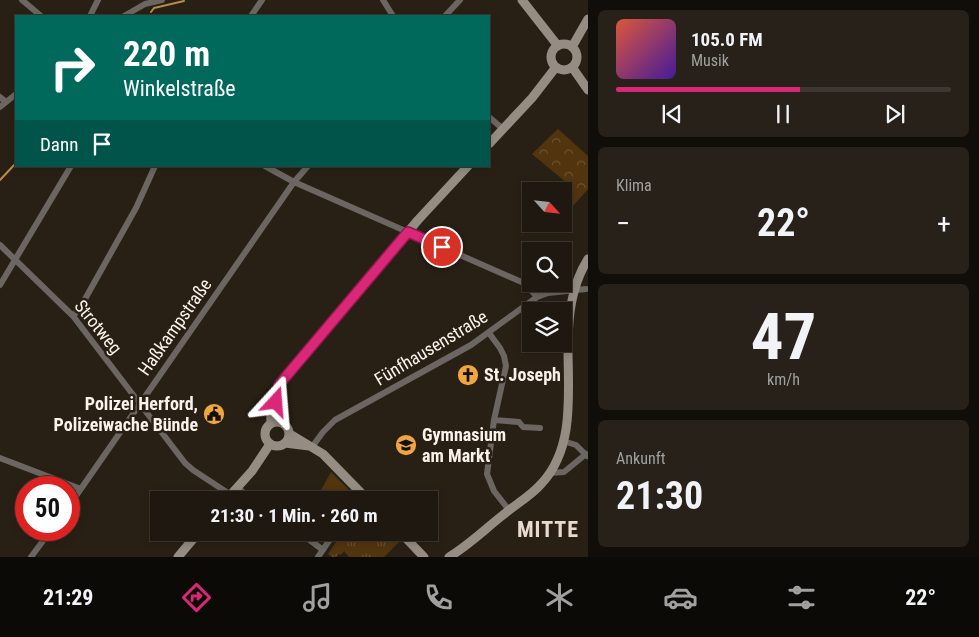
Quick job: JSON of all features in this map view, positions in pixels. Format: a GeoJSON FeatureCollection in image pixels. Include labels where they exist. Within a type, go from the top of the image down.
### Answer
{"type":"FeatureCollection","features":[{"type":"Feature","properties":{"kind":"main road"},"geometry":{"type":"LineString","coordinates":[[522,0],[558,46]]}},
{"type":"Feature","properties":{"kind":"main road"},"geometry":{"type":"LineString","coordinates":[[572,47],[588,19]]}},
{"type":"Feature","properties":{"kind":"main road"},"geometry":{"type":"LineString","coordinates":[[565,44],[572,47],[577,53],[577,61],[572,67],[564,70],[556,67],[552,60],[554,49],[565,44]]}},
{"type":"Feature","properties":{"kind":"main road"},"geometry":{"type":"LineString","coordinates":[[490,143],[532,98],[556,67]]}},
{"type":"Feature","properties":{"kind":"main road"},"geometry":{"type":"LineString","coordinates":[[572,67],[588,90]]}},
{"type":"Feature","properties":{"kind":"main road"},"geometry":{"type":"LineString","coordinates":[[275,422],[271,401],[279,385],[408,232],[467,167]]}},
{"type":"Feature","properties":{"kind":"main road"},"geometry":{"type":"LineString","coordinates":[[449,557],[532,493],[550,473],[558,457],[564,441],[570,393],[568,333],[574,290],[588,260]]}},
{"type":"Feature","properties":{"kind":"main road"},"geometry":{"type":"LineString","coordinates":[[275,422],[284,424],[290,434],[323,454],[356,491]]}},
{"type":"Feature","properties":{"kind":"main road"},"geometry":{"type":"LineString","coordinates":[[275,422],[265,432],[266,440],[277,445],[310,447]]}},
{"type":"Feature","properties":{"kind":"main road"},"geometry":{"type":"LineString","coordinates":[[234,491],[277,445],[290,434]]}},
{"type":"Feature","properties":{"kind":"main road"},"geometry":{"type":"LineString","coordinates":[[178,557],[191,541]]}},
{"type":"Feature","properties":{"kind":"main road"},"geometry":{"type":"LineString","coordinates":[[409,541],[424,557]]}},
{"type":"Feature","properties":{"kind":"street"},"geometry":{"type":"LineString","coordinates":[[22,0],[40,15]]}},
{"type":"Feature","properties":{"kind":"street"},"geometry":{"type":"LineString","coordinates":[[90,15],[98,0]]}},
{"type":"Feature","properties":{"kind":"street"},"geometry":{"type":"LineString","coordinates":[[126,15],[144,4],[162,0]]}},
{"type":"Feature","properties":{"kind":"street"},"geometry":{"type":"LineString","coordinates":[[252,15],[262,0]]}},
{"type":"Feature","properties":{"kind":"street"},"geometry":{"type":"LineString","coordinates":[[383,0],[392,15]]}},
{"type":"Feature","properties":{"kind":"street"},"geometry":{"type":"LineString","coordinates":[[446,15],[460,0]]}},
{"type":"Feature","properties":{"kind":"street"},"geometry":{"type":"LineString","coordinates":[[0,106],[15,95]]}},
{"type":"Feature","properties":{"kind":"street"},"geometry":{"type":"LineString","coordinates":[[0,97],[6,102]]}},
{"type":"Feature","properties":{"kind":"street"},"geometry":{"type":"LineString","coordinates":[[490,118],[503,129]]}},
{"type":"Feature","properties":{"kind":"street"},"geometry":{"type":"LineString","coordinates":[[0,285],[70,167]]}},
{"type":"Feature","properties":{"kind":"street"},"geometry":{"type":"LineString","coordinates":[[73,316],[80,308],[136,208],[156,167]]}},
{"type":"Feature","properties":{"kind":"street"},"geometry":{"type":"LineString","coordinates":[[267,167],[294,182],[526,284],[537,297]]}},
{"type":"Feature","properties":{"kind":"street","name":"Haßkampstraße"},"geometry":{"type":"LineString","coordinates":[[81,489],[294,182],[307,167]]}},
{"type":"Feature","properties":{"kind":"street","name":"Strotweg"},"geometry":{"type":"LineString","coordinates":[[0,245],[73,316],[185,463],[219,491]]}},
{"type":"Feature","properties":{"kind":"street","name":"Fünfhausenstraße"},"geometry":{"type":"LineString","coordinates":[[310,447],[335,420],[459,352],[537,297],[548,293],[586,289]]}},
{"type":"Feature","properties":{"kind":"street"},"geometry":{"type":"LineString","coordinates":[[489,332],[500,348],[506,366],[494,420],[487,474],[494,491],[509,510]]}},
{"type":"Feature","properties":{"kind":"street"},"geometry":{"type":"LineString","coordinates":[[494,420],[518,422],[524,427],[540,428]]}},
{"type":"Feature","properties":{"kind":"street"},"geometry":{"type":"LineString","coordinates":[[550,473],[564,472],[587,455],[576,444],[564,441]]}},
{"type":"Feature","properties":{"kind":"street"},"geometry":{"type":"LineString","coordinates":[[0,458],[81,489]]}},
{"type":"Feature","properties":{"kind":"street"},"geometry":{"type":"LineString","coordinates":[[237,487],[242,491]]}},
{"type":"Feature","properties":{"kind":"street"},"geometry":{"type":"LineString","coordinates":[[31,557],[43,541]]}},
{"type":"Feature","properties":{"kind":"street"},"geometry":{"type":"LineString","coordinates":[[312,541],[323,550]]}},
{"type":"Feature","properties":{"kind":"street"},"geometry":{"type":"LineString","coordinates":[[318,557],[329,541]]}},
{"type":"Feature","properties":{"kind":"green space"},"geometry":{"type":"Polygon","coordinates":[[[558,129],[588,156],[588,189],[572,207],[572,182],[566,182],[532,154],[558,129]]]}},
{"type":"Feature","properties":{"kind":"green space"},"geometry":{"type":"Polygon","coordinates":[[[331,472],[350,491],[322,491],[321,490],[331,472]]]}},
{"type":"Feature","properties":{"kind":"green space"},"geometry":{"type":"Polygon","coordinates":[[[337,541],[400,541],[384,557],[349,557],[344,551],[336,557],[328,554],[337,541]]]}},
{"type":"Feature","properties":{"kind":"waterway"},"geometry":{"type":"LineString","coordinates":[[151,12],[154,8],[184,1]]}},
{"type":"Feature","properties":{"kind":"waterway"},"geometry":{"type":"LineString","coordinates":[[0,180],[15,164]]}},
{"type":"Feature","properties":{"kind":"place","name":"St. Joseph"},"geometry":{"type":"Point","coordinates":[468,375]}},
{"type":"Feature","properties":{"kind":"place","name":"Polizei Herford, Polizeiwache Bünde"},"geometry":{"type":"Point","coordinates":[214,414]}},
{"type":"Feature","properties":{"kind":"place","name":"Gymnasium am Markt"},"geometry":{"type":"Point","coordinates":[406,445]}},
{"type":"Feature","properties":{"kind":"district","name":"MITTE"},"geometry":{"type":"Point","coordinates":[548,529]}},
{"type":"Feature","properties":{"kind":"route"},"geometry":{"type":"LineString","coordinates":[[276,402],[279,385],[408,232],[442,247]]}}]}
